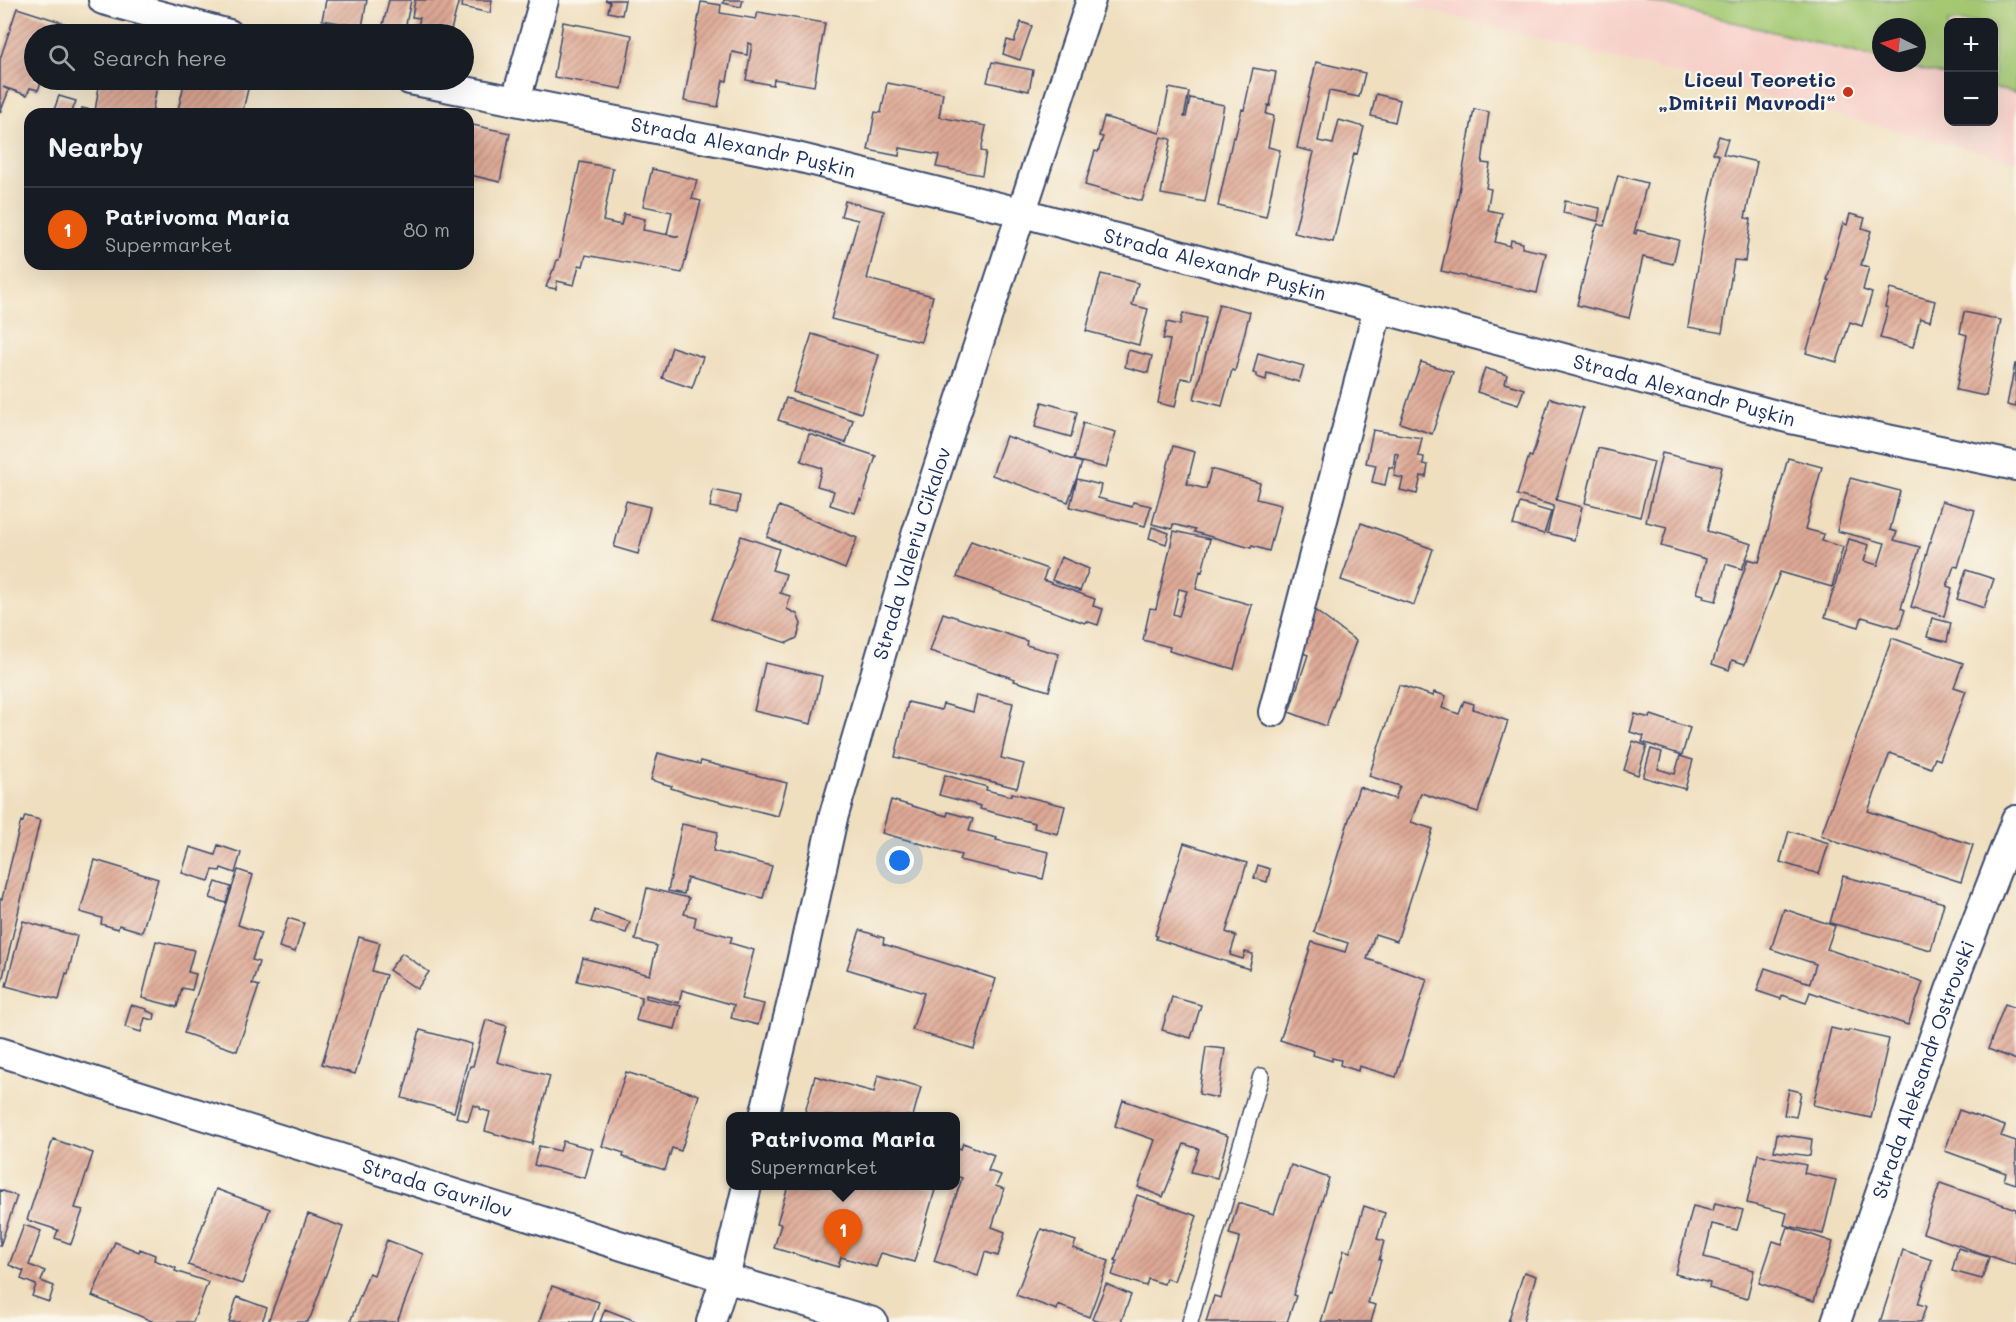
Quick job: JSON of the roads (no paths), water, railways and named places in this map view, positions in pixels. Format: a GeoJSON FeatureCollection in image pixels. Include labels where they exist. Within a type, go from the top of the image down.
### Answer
{"type":"FeatureCollection","features":[{"type":"Feature","properties":{"kind":"street"},"geometry":{"type":"LineString","coordinates":[[103,0],[192,24]]}},
{"type":"Feature","properties":{"kind":"street"},"geometry":{"type":"LineString","coordinates":[[516,100],[544,0]]}},
{"type":"Feature","properties":{"kind":"street","name":"Strada Valeriu Cikalov"},"geometry":{"type":"LineString","coordinates":[[765,1112],[833,818],[917,532],[1091,0]]}},
{"type":"Feature","properties":{"kind":"street","name":"Strada Alexandr Pușkin"},"geometry":{"type":"LineString","coordinates":[[463,90],[797,157],[1023,213],[1791,419],[2016,466]]}},
{"type":"Feature","properties":{"kind":"street"},"geometry":{"type":"LineString","coordinates":[[1273,712],[1378,308]]}},
{"type":"Feature","properties":{"kind":"street","name":"Strada Aleksandr Ostrovski"},"geometry":{"type":"LineString","coordinates":[[1836,1322],[1950,990],[2016,820]]}},
{"type":"Feature","properties":{"kind":"street","name":"Strada Gavrilov"},"geometry":{"type":"LineString","coordinates":[[0,1052],[873,1322]]}},
{"type":"Feature","properties":{"kind":"street"},"geometry":{"type":"LineString","coordinates":[[711,1322],[725,1278],[746,1190]]}},
{"type":"Feature","properties":{"kind":"lane"},"geometry":{"type":"LineString","coordinates":[[1190,1322],[1261,1076]]}},
{"type":"Feature","properties":{"kind":"place","name":"Liceul Teoretic „Dmitrii Mavrodi“"},"geometry":{"type":"Point","coordinates":[1848,92]}},
{"type":"Feature","properties":{"kind":"place","name":"Patrivoma Maria"},"geometry":{"type":"Point","coordinates":[843,1259]}}]}
